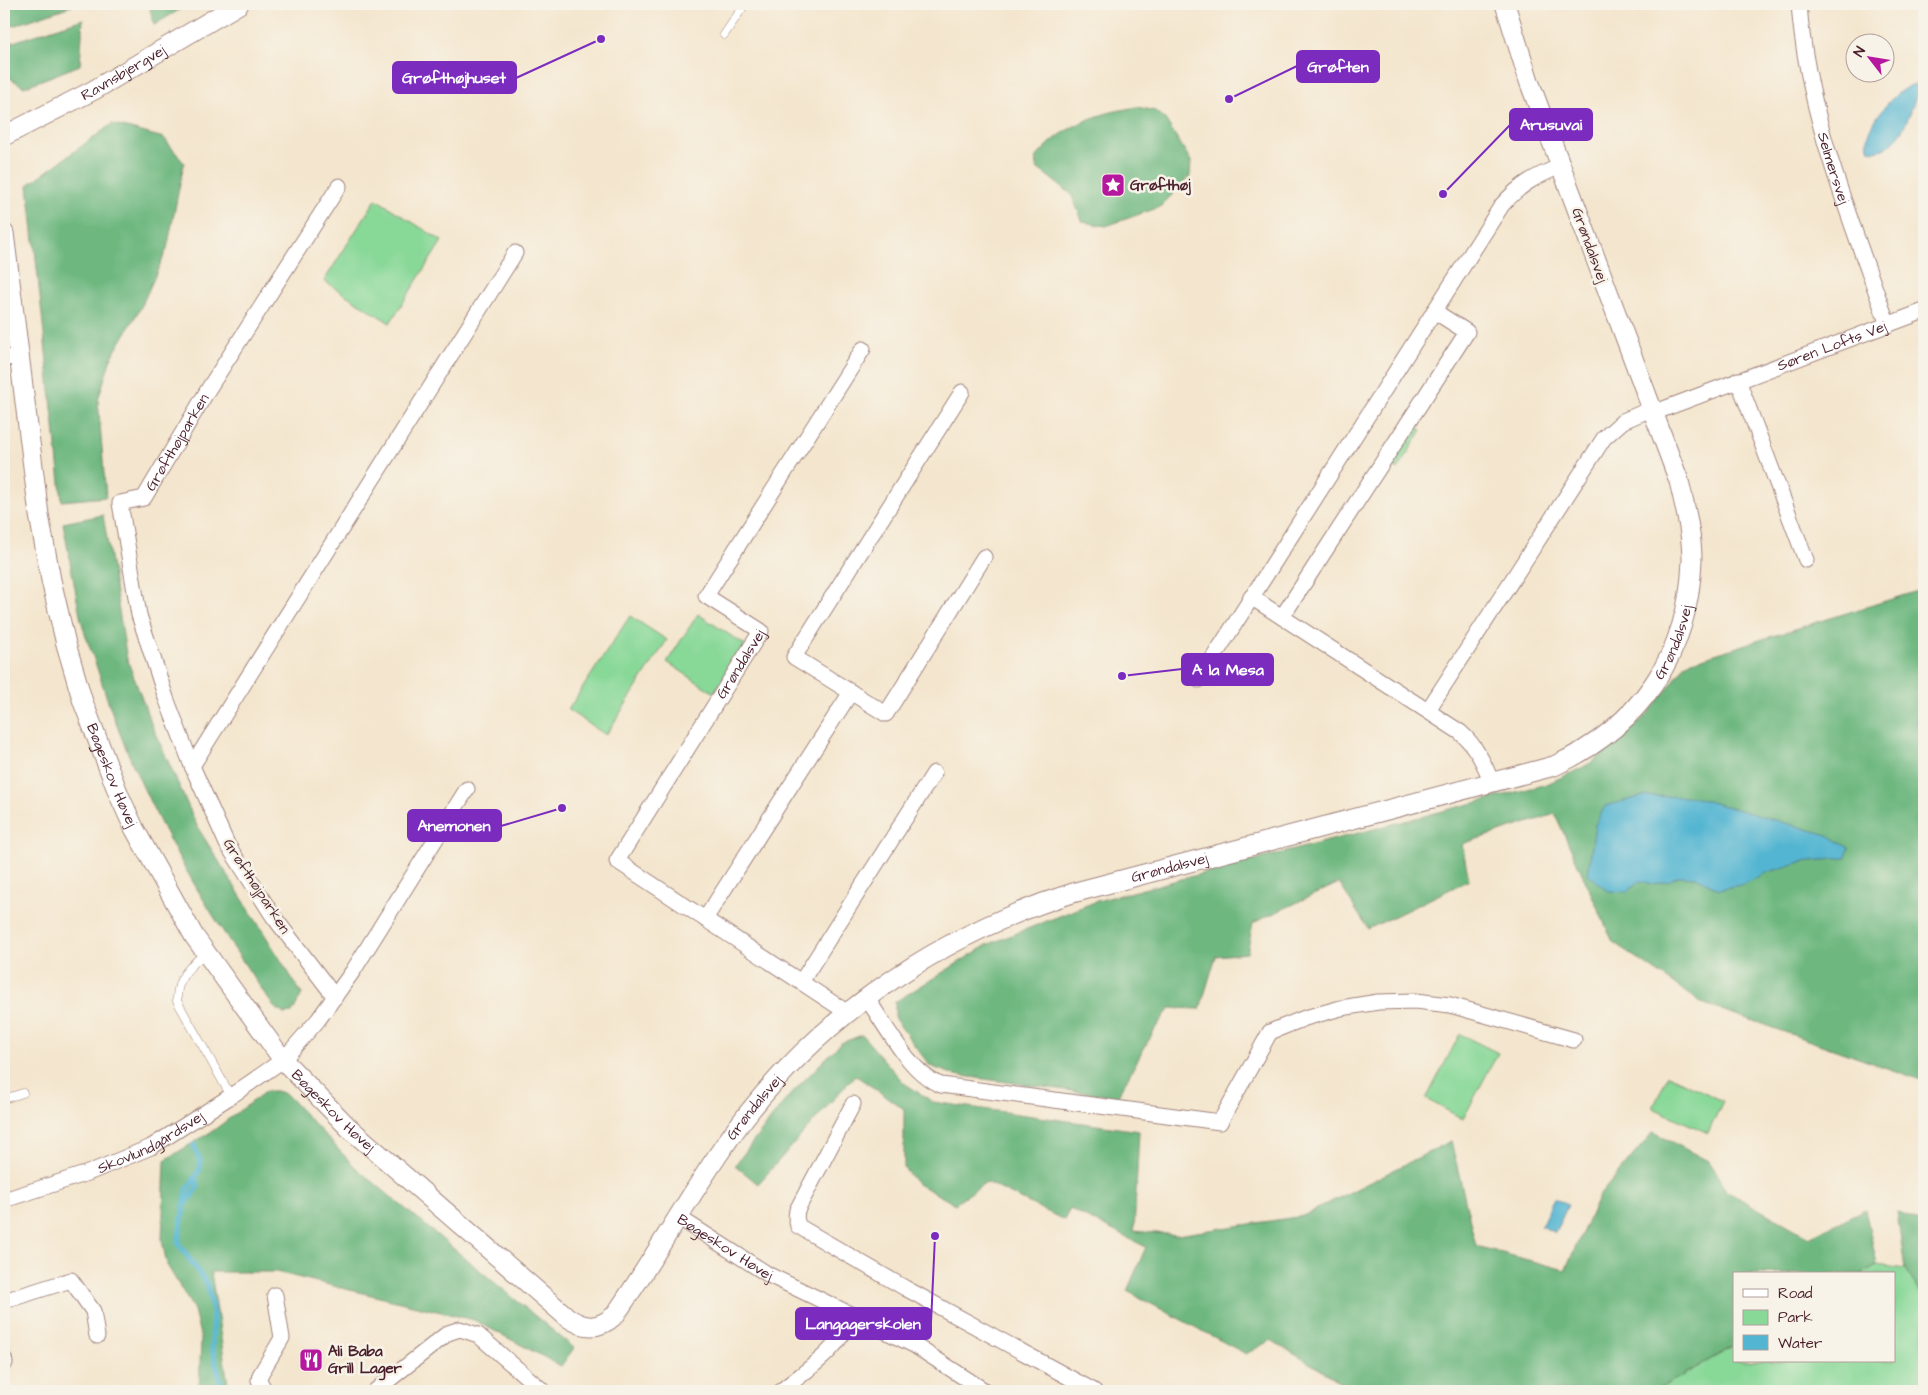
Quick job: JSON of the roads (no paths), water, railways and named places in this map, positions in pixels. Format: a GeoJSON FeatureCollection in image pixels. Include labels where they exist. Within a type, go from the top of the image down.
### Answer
{"type":"FeatureCollection","features":[{"type":"Feature","properties":{"kind":"street","name":"Ravnsbjergvej"},"geometry":{"type":"LineString","coordinates":[[4,136],[94,90],[239,4]]}},
{"type":"Feature","properties":{"kind":"street","name":"Grøndalsvej"},"geometry":{"type":"LineString","coordinates":[[678,1217],[722,1148],[768,1090],[794,1062],[866,996],[932,954],[969,934],[1043,902],[1554,766],[1596,744],[1622,723],[1643,699],[1673,650],[1687,603],[1692,559],[1678,481],[1529,81],[1504,4]]}},
{"type":"Feature","properties":{"kind":"street","name":"Selmersvej"},"geometry":{"type":"LineString","coordinates":[[1799,4],[1808,82],[1821,132],[1888,325]]}},
{"type":"Feature","properties":{"kind":"street"},"geometry":{"type":"LineString","coordinates":[[1199,680],[1502,205],[1514,192],[1533,177],[1561,166]]}},
{"type":"Feature","properties":{"kind":"street","name":"Grøfthøjparken"},"geometry":{"type":"LineString","coordinates":[[335,997],[274,916],[227,844],[192,766],[166,698],[138,615],[120,502],[144,498],[210,388],[339,186]]}},
{"type":"Feature","properties":{"kind":"street","name":"Bøgeskov Høvej"},"geometry":{"type":"LineString","coordinates":[[4,233],[11,357],[51,580],[83,702],[115,787],[134,828],[168,891],[205,954],[283,1060],[348,1127],[567,1317],[584,1326],[594,1327],[604,1324],[615,1315],[678,1217],[769,1275],[914,1345],[985,1391]]}},
{"type":"Feature","properties":{"kind":"street"},"geometry":{"type":"LineString","coordinates":[[192,766],[515,253]]}},
{"type":"Feature","properties":{"kind":"street"},"geometry":{"type":"LineString","coordinates":[[1282,617],[1467,332],[1434,311]]}},
{"type":"Feature","properties":{"kind":"street","name":"Søren Lofts Vej"},"geometry":{"type":"LineString","coordinates":[[1652,411],[1924,311]]}},
{"type":"Feature","properties":{"kind":"street","name":"Grøndalsvej"},"geometry":{"type":"LineString","coordinates":[[848,1013],[617,861],[761,631],[706,596],[864,349]]}},
{"type":"Feature","properties":{"kind":"street"},"geometry":{"type":"LineString","coordinates":[[1738,380],[1806,560]]}},
{"type":"Feature","properties":{"kind":"street"},"geometry":{"type":"LineString","coordinates":[[962,392],[794,657],[886,714],[984,557]]}},
{"type":"Feature","properties":{"kind":"street"},"geometry":{"type":"LineString","coordinates":[[1428,710],[1604,438],[1623,421],[1652,411]]}},
{"type":"Feature","properties":{"kind":"street"},"geometry":{"type":"LineString","coordinates":[[1251,598],[1428,710],[1471,741],[1492,783]]}},
{"type":"Feature","properties":{"kind":"street"},"geometry":{"type":"LineString","coordinates":[[705,919],[850,692]]}},
{"type":"Feature","properties":{"kind":"street"},"geometry":{"type":"LineString","coordinates":[[801,982],[934,773]]}},
{"type":"Feature","properties":{"kind":"street"},"geometry":{"type":"LineString","coordinates":[[283,1060],[318,1020],[335,997],[467,789]]}},
{"type":"Feature","properties":{"kind":"street"},"geometry":{"type":"LineString","coordinates":[[866,996],[917,1070],[932,1082],[946,1086],[1220,1122],[1270,1032],[1305,1018],[1341,1008],[1378,1002],[1416,1001],[1450,1005],[1574,1040]]}},
{"type":"Feature","properties":{"kind":"street","name":"Skovlundgårdsvej"},"geometry":{"type":"LineString","coordinates":[[4,1200],[124,1160],[151,1147],[283,1060]]}},
{"type":"Feature","properties":{"kind":"street"},"geometry":{"type":"LineString","coordinates":[[853,1104],[797,1210],[798,1226],[905,1288],[1094,1391]]}},
{"type":"Feature","properties":{"kind":"street"},"geometry":{"type":"LineString","coordinates":[[4,1301],[71,1280],[93,1311],[97,1336]]}},
{"type":"Feature","properties":{"kind":"street"},"geometry":{"type":"LineString","coordinates":[[265,1391],[259,1380],[260,1375],[282,1338],[275,1295]]}},
{"type":"Feature","properties":{"kind":"street"},"geometry":{"type":"LineString","coordinates":[[781,1391],[830,1352],[842,1338],[854,1315]]}},
{"type":"Feature","properties":{"kind":"street"},"geometry":{"type":"LineString","coordinates":[[375,1391],[448,1332],[460,1329],[478,1335],[543,1391]]}},
{"type":"Feature","properties":{"kind":"lane"},"geometry":{"type":"LineString","coordinates":[[724,35],[745,4]]}},
{"type":"Feature","properties":{"kind":"lane"},"geometry":{"type":"LineString","coordinates":[[205,954],[182,977],[177,993],[177,1001],[231,1096]]}},
{"type":"Feature","properties":{"kind":"lane"},"geometry":{"type":"LineString","coordinates":[[4,1099],[23,1093]]}},
{"type":"Feature","properties":{"kind":"water"},"geometry":{"type":"Polygon","coordinates":[[[1916,84],[1918,89],[1908,119],[1896,139],[1888,146],[1879,150],[1869,150],[1870,132],[1882,111],[1899,92],[1916,84]]]}},
{"type":"Feature","properties":{"kind":"water"},"geometry":{"type":"Polygon","coordinates":[[[1924,705],[1924,745],[1916,719],[1924,705]]]}},
{"type":"Feature","properties":{"kind":"water"},"geometry":{"type":"Polygon","coordinates":[[[1644,796],[1693,797],[1828,835],[1849,848],[1845,858],[1801,862],[1766,873],[1741,885],[1719,889],[1696,877],[1678,876],[1669,881],[1653,884],[1640,881],[1627,892],[1608,891],[1588,874],[1595,825],[1605,806],[1644,796]]]}},
{"type":"Feature","properties":{"kind":"water"},"geometry":{"type":"Polygon","coordinates":[[[1554,1198],[1568,1205],[1555,1233],[1541,1226],[1554,1198]]]}},
{"type":"Feature","properties":{"kind":"waterway"},"geometry":{"type":"LineString","coordinates":[[194,1145],[200,1161],[200,1169],[187,1190],[178,1243],[207,1284],[213,1311],[212,1348],[223,1391]]}},
{"type":"Feature","properties":{"kind":"waterway"},"geometry":{"type":"LineString","coordinates":[[186,1204],[198,1186],[195,1179]]}},
{"type":"Feature","properties":{"kind":"place","name":"Grøfthøjhuset"},"geometry":{"type":"Point","coordinates":[601,39]}},
{"type":"Feature","properties":{"kind":"place","name":"Grøften"},"geometry":{"type":"Point","coordinates":[1229,99]}},
{"type":"Feature","properties":{"kind":"place","name":"Grøfthøj"},"geometry":{"type":"Point","coordinates":[1113,185]}},
{"type":"Feature","properties":{"kind":"place","name":"Arusuvai"},"geometry":{"type":"Point","coordinates":[1443,194]}},
{"type":"Feature","properties":{"kind":"place","name":"A la Mesa"},"geometry":{"type":"Point","coordinates":[1122,676]}},
{"type":"Feature","properties":{"kind":"place","name":"Anemonen"},"geometry":{"type":"Point","coordinates":[562,808]}},
{"type":"Feature","properties":{"kind":"place","name":"Langagerskolen"},"geometry":{"type":"Point","coordinates":[935,1236]}},
{"type":"Feature","properties":{"kind":"place","name":"Ali Baba Grill Lager"},"geometry":{"type":"Point","coordinates":[311,1360]}}]}
